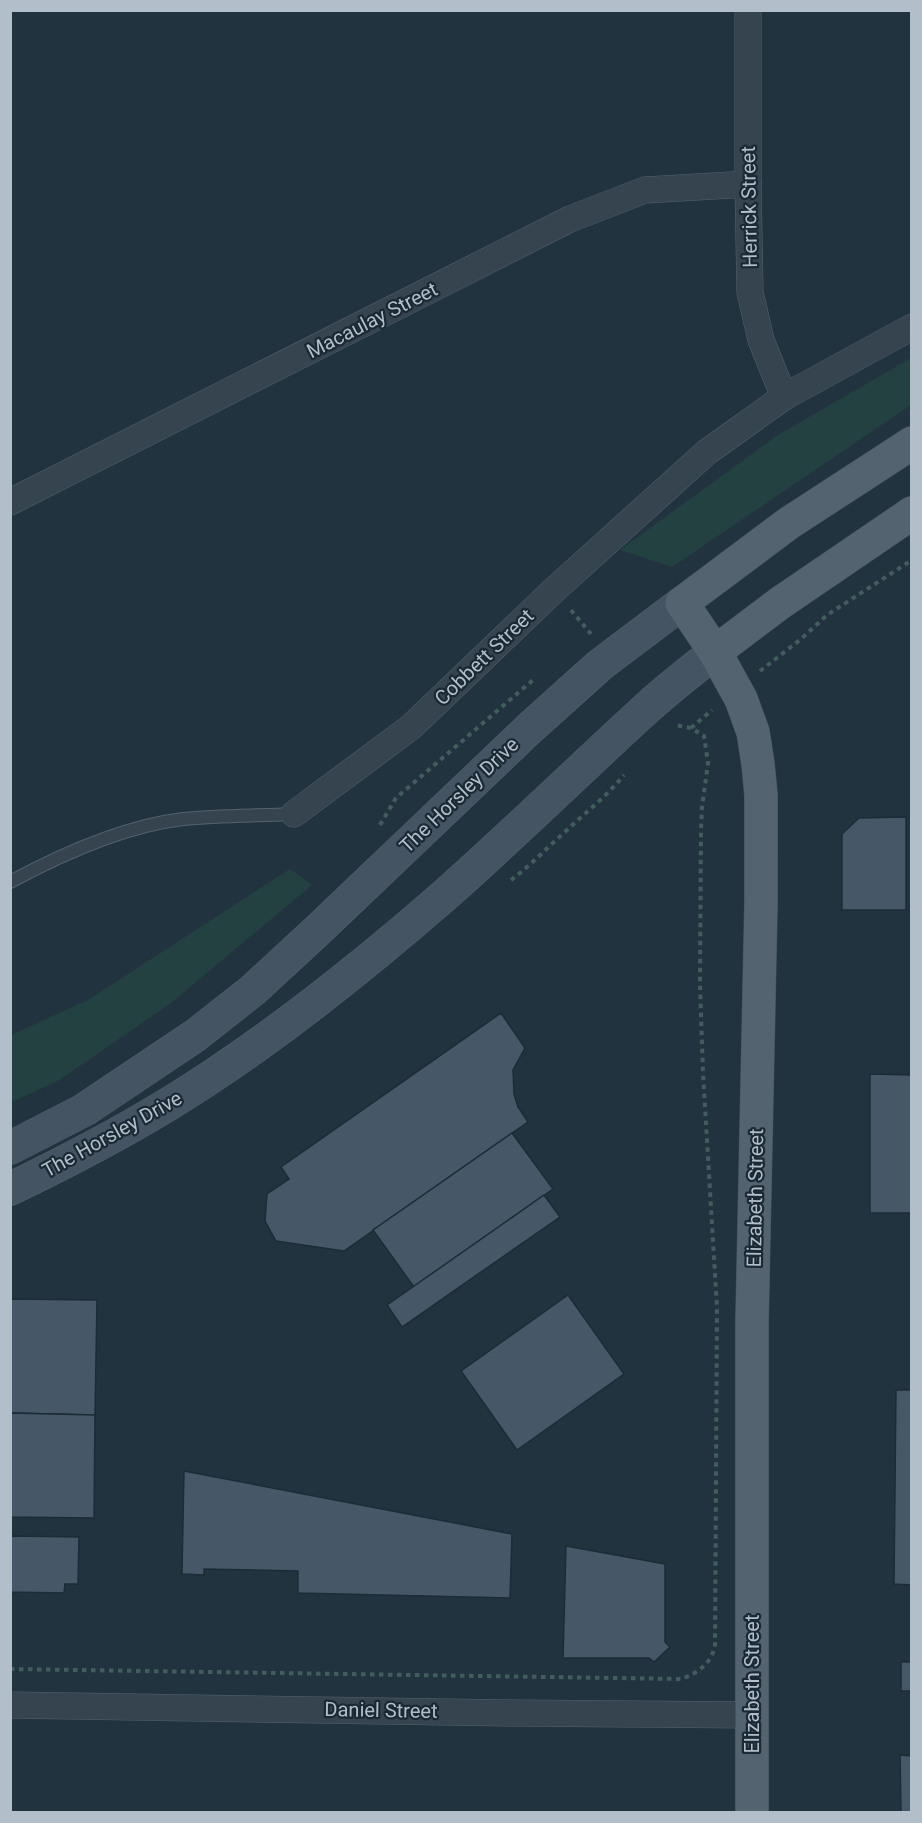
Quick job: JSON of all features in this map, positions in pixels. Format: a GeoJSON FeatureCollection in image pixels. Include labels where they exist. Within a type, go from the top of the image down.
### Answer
{"type":"FeatureCollection","features":[{"type":"Feature","properties":{"kind":"main road","name":"The Horsley Drive"},"geometry":{"type":"LineString","coordinates":[[10,1148],[84,1110],[196,1035],[253,990],[531,727],[600,665],[789,523],[912,443]]}},
{"type":"Feature","properties":{"kind":"main road","name":"The Horsley Drive"},"geometry":{"type":"LineString","coordinates":[[10,1189],[168,1105],[246,1052],[339,983],[445,895],[650,705],[714,652],[780,603],[912,513]]}},
{"type":"Feature","properties":{"kind":"main road","name":"Elizabeth Street"},"geometry":{"type":"LineString","coordinates":[[682,603],[741,699],[753,732],[761,795],[761,902],[752,1323],[752,1812]]}},
{"type":"Feature","properties":{"kind":"street","name":"Herrick Street"},"geometry":{"type":"LineString","coordinates":[[748,10],[750,292],[761,340],[784,397]]}},
{"type":"Feature","properties":{"kind":"street","name":"Macaulay Street"},"geometry":{"type":"LineString","coordinates":[[10,502],[570,219],[645,190],[748,183]]}},
{"type":"Feature","properties":{"kind":"street","name":"Cobbett Street"},"geometry":{"type":"LineString","coordinates":[[294,814],[411,727],[553,591],[707,452],[784,397],[912,327]]}},
{"type":"Feature","properties":{"kind":"street","name":"Daniel Street"},"geometry":{"type":"LineString","coordinates":[[10,1705],[751,1715]]}},
{"type":"Feature","properties":{"kind":"lane","name":"Cobbett Street"},"geometry":{"type":"LineString","coordinates":[[10,882],[48,862],[128,831],[182,819],[294,814]]}},
{"type":"Feature","properties":{"kind":"path"},"geometry":{"type":"LineString","coordinates":[[790,647],[827,615],[912,560]]}},
{"type":"Feature","properties":{"kind":"path"},"geometry":{"type":"LineString","coordinates":[[584,641],[592,635]]}},
{"type":"Feature","properties":{"kind":"path"},"geometry":{"type":"LineString","coordinates":[[380,826],[396,798],[535,678]]}},
{"type":"Feature","properties":{"kind":"path"},"geometry":{"type":"LineString","coordinates":[[10,1669],[681,1679],[706,1666],[714,1652],[715,1645],[717,1323],[700,984],[702,818],[708,751],[704,736],[691,728],[671,725]]}},
{"type":"Feature","properties":{"kind":"path"},"geometry":{"type":"LineString","coordinates":[[505,885],[529,867],[610,792],[629,766]]}},
{"type":"Feature","properties":{"kind":"green space"},"geometry":{"type":"Polygon","coordinates":[[[911,358],[911,405],[672,567],[620,550],[778,435],[911,358]]]}},
{"type":"Feature","properties":{"kind":"green space"},"geometry":{"type":"Polygon","coordinates":[[[290,869],[312,885],[171,1003],[58,1081],[11,1102],[11,1035],[88,1000],[290,869]]]}},
{"type":"Feature","properties":{"kind":"building"},"geometry":{"type":"Polygon","coordinates":[[[906,817],[906,910],[842,910],[842,834],[859,818],[906,817]]]}},
{"type":"Feature","properties":{"kind":"building"},"geometry":{"type":"Polygon","coordinates":[[[501,1013],[525,1048],[513,1070],[514,1094],[518,1107],[528,1122],[344,1251],[276,1241],[265,1221],[267,1194],[289,1179],[281,1167],[501,1013]]]}},
{"type":"Feature","properties":{"kind":"building"},"geometry":{"type":"Polygon","coordinates":[[[870,1074],[912,1075],[912,1213],[870,1213],[870,1074]]]}},
{"type":"Feature","properties":{"kind":"building"},"geometry":{"type":"Polygon","coordinates":[[[512,1133],[553,1189],[414,1287],[373,1230],[512,1133]]]}},
{"type":"Feature","properties":{"kind":"building"},"geometry":{"type":"Polygon","coordinates":[[[544,1195],[560,1217],[402,1327],[387,1305],[544,1195]]]}},
{"type":"Feature","properties":{"kind":"building"},"geometry":{"type":"Polygon","coordinates":[[[568,1295],[624,1374],[517,1450],[461,1371],[568,1295]]]}},
{"type":"Feature","properties":{"kind":"building"},"geometry":{"type":"Polygon","coordinates":[[[10,1299],[97,1300],[95,1415],[10,1413],[10,1299]]]}},
{"type":"Feature","properties":{"kind":"building"},"geometry":{"type":"Polygon","coordinates":[[[896,1390],[912,1390],[912,1585],[894,1584],[896,1390]]]}},
{"type":"Feature","properties":{"kind":"building"},"geometry":{"type":"Polygon","coordinates":[[[10,1413],[95,1415],[94,1518],[10,1517],[10,1413]]]}},
{"type":"Feature","properties":{"kind":"building"},"geometry":{"type":"Polygon","coordinates":[[[184,1471],[512,1534],[510,1598],[298,1593],[298,1571],[204,1569],[204,1575],[182,1574],[184,1471]]]}},
{"type":"Feature","properties":{"kind":"building"},"geometry":{"type":"Polygon","coordinates":[[[10,1536],[79,1537],[78,1584],[65,1584],[64,1593],[10,1592],[10,1536]]]}},
{"type":"Feature","properties":{"kind":"building"},"geometry":{"type":"Polygon","coordinates":[[[566,1546],[665,1564],[665,1642],[670,1647],[654,1662],[649,1658],[563,1658],[566,1546]]]}},
{"type":"Feature","properties":{"kind":"building"},"geometry":{"type":"Polygon","coordinates":[[[901,1662],[912,1662],[912,1691],[901,1691],[901,1662]]]}},
{"type":"Feature","properties":{"kind":"building"},"geometry":{"type":"Polygon","coordinates":[[[900,1755],[912,1756],[912,1812],[901,1812],[900,1755]]]}}]}
